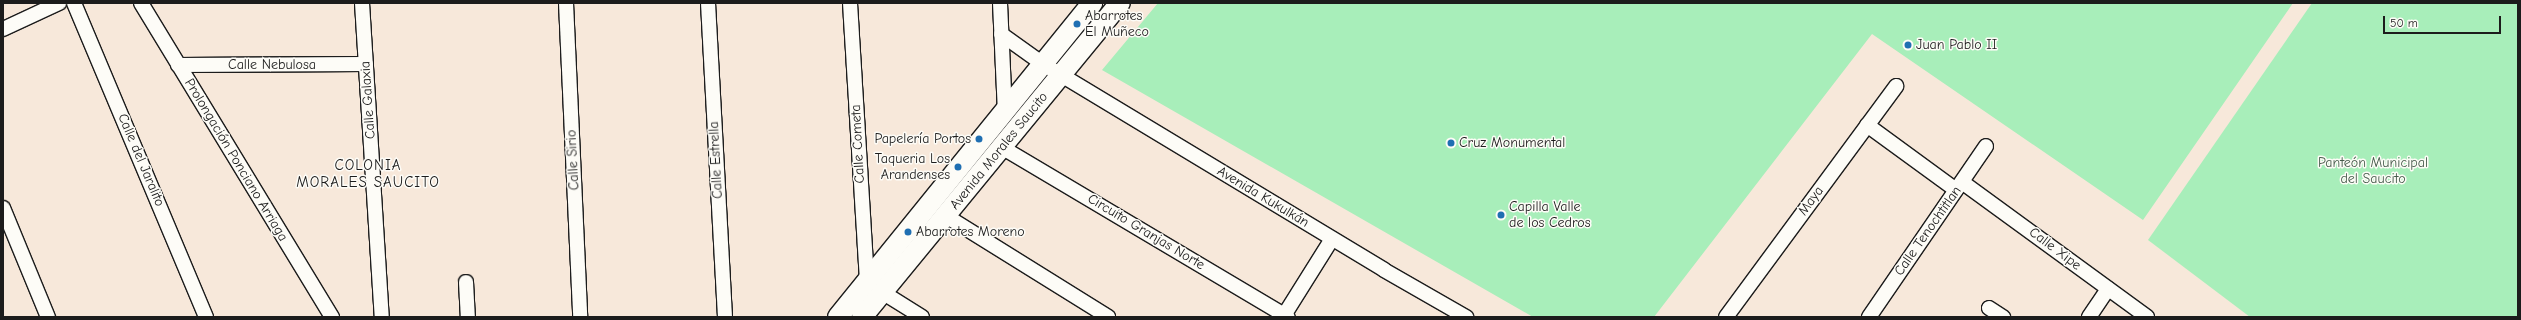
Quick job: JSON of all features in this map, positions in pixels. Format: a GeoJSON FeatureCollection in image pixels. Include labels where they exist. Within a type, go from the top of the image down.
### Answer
{"type":"FeatureCollection","features":[{"type":"Feature","properties":{"kind":"main road","name":"Avenida Morales Saucito"},"geometry":{"type":"LineString","coordinates":[[862,317],[875,288],[1005,113],[1092,3]]}},
{"type":"Feature","properties":{"kind":"main road","name":"Avenida Morales Saucito"},"geometry":{"type":"LineString","coordinates":[[838,317],[875,288],[946,216],[1120,3]]}},
{"type":"Feature","properties":{"kind":"street"},"geometry":{"type":"LineString","coordinates":[[3,29],[59,3]]}},
{"type":"Feature","properties":{"kind":"street","name":"Calle del Jaralito"},"geometry":{"type":"LineString","coordinates":[[74,3],[206,317]]}},
{"type":"Feature","properties":{"kind":"street","name":"Prolongación Ponciano Arriaga"},"geometry":{"type":"LineString","coordinates":[[141,3],[332,317]]}},
{"type":"Feature","properties":{"kind":"street","name":"Calle Galaxia"},"geometry":{"type":"LineString","coordinates":[[362,3],[382,317]]}},
{"type":"Feature","properties":{"kind":"street","name":"Calle Sirio"},"geometry":{"type":"LineString","coordinates":[[566,3],[580,317]]}},
{"type":"Feature","properties":{"kind":"street","name":"Calle Estrella"},"geometry":{"type":"LineString","coordinates":[[708,3],[725,317]]}},
{"type":"Feature","properties":{"kind":"street","name":"Calle Cometa"},"geometry":{"type":"LineString","coordinates":[[850,3],[875,288]]}},
{"type":"Feature","properties":{"kind":"street"},"geometry":{"type":"LineString","coordinates":[[1000,3],[1005,113]]}},
{"type":"Feature","properties":{"kind":"street","name":"Avenida Kukulkán"},"geometry":{"type":"LineString","coordinates":[[1001,34],[1061,75],[1332,239],[1466,317]]}},
{"type":"Feature","properties":{"kind":"street","name":"Calle Nebulosa"},"geometry":{"type":"LineString","coordinates":[[178,65],[366,64]]}},
{"type":"Feature","properties":{"kind":"street","name":"Maya"},"geometry":{"type":"LineString","coordinates":[[1726,317],[1896,86]]}},
{"type":"Feature","properties":{"kind":"street","name":"Calle Xipe"},"geometry":{"type":"LineString","coordinates":[[1867,125],[1959,186],[2147,317]]}},
{"type":"Feature","properties":{"kind":"street","name":"Calle Tenochtitlan"},"geometry":{"type":"LineString","coordinates":[[1869,317],[1986,146]]}},
{"type":"Feature","properties":{"kind":"street","name":"Circuito Granjas Norte"},"geometry":{"type":"LineString","coordinates":[[1003,148],[1285,316]]}},
{"type":"Feature","properties":{"kind":"street"},"geometry":{"type":"LineString","coordinates":[[3,208],[48,317]]}},
{"type":"Feature","properties":{"kind":"street"},"geometry":{"type":"LineString","coordinates":[[946,216],[1108,317]]}},
{"type":"Feature","properties":{"kind":"street"},"geometry":{"type":"LineString","coordinates":[[1285,316],[1332,239]]}},
{"type":"Feature","properties":{"kind":"street"},"geometry":{"type":"LineString","coordinates":[[466,282],[468,317]]}},
{"type":"Feature","properties":{"kind":"street"},"geometry":{"type":"LineString","coordinates":[[875,288],[922,317]]}},
{"type":"Feature","properties":{"kind":"street"},"geometry":{"type":"LineString","coordinates":[[2090,317],[2108,289]]}},
{"type":"Feature","properties":{"kind":"street"},"geometry":{"type":"LineString","coordinates":[[1989,308],[2003,317]]}},
{"type":"Feature","properties":{"kind":"green space"},"geometry":{"type":"Polygon","coordinates":[[[1158,3],[2293,3],[2143,220],[1872,34],[1654,317],[1533,317],[1102,70],[1158,3]]]}},
{"type":"Feature","properties":{"kind":"green space","name":"Panteón Municipal del Saucito"},"geometry":{"type":"Polygon","coordinates":[[[2312,3],[2518,3],[2518,317],[2250,317],[2148,240],[2312,3]]]}},
{"type":"Feature","properties":{"kind":"place","name":"Abarrotes El Muñeco"},"geometry":{"type":"Point","coordinates":[1077,24]}},
{"type":"Feature","properties":{"kind":"place","name":"Juan Pablo II"},"geometry":{"type":"Point","coordinates":[1908,45]}},
{"type":"Feature","properties":{"kind":"place","name":"Papelería Portos"},"geometry":{"type":"Point","coordinates":[979,139]}},
{"type":"Feature","properties":{"kind":"place","name":"Cruz Monumental"},"geometry":{"type":"Point","coordinates":[1451,143]}},
{"type":"Feature","properties":{"kind":"place","name":"Taqueria Los Arandenses"},"geometry":{"type":"Point","coordinates":[958,167]}},
{"type":"Feature","properties":{"kind":"place","name":"Capilla Valle de los Cedros"},"geometry":{"type":"Point","coordinates":[1501,215]}},
{"type":"Feature","properties":{"kind":"place","name":"Abarrotes Moreno"},"geometry":{"type":"Point","coordinates":[908,232]}},
{"type":"Feature","properties":{"kind":"district","name":"COLONIA MORALES SAUCITO"},"geometry":{"type":"Point","coordinates":[368,174]}}]}
